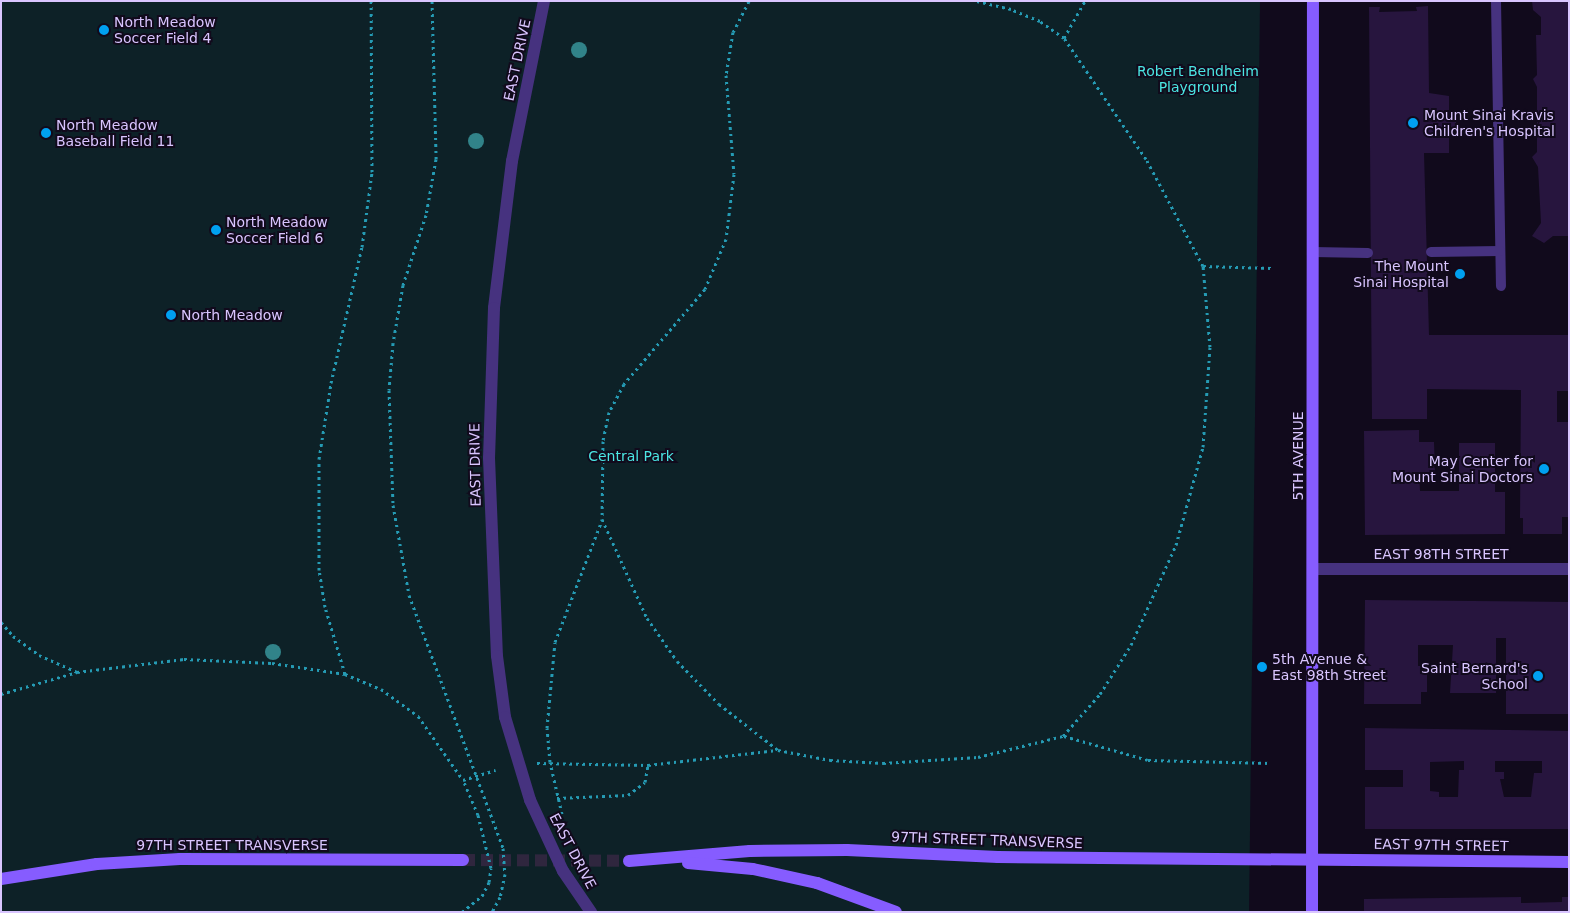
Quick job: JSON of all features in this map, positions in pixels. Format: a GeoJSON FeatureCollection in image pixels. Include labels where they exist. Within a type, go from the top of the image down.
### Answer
{"type":"FeatureCollection","features":[{"type":"Feature","properties":{"kind":"main road","name":"5TH AVENUE"},"geometry":{"type":"LineString","coordinates":[[1312,912],[1313,1]]}},
{"type":"Feature","properties":{"kind":"main road","name":"97TH STREET TRANSVERSE"},"geometry":{"type":"LineString","coordinates":[[629,861],[660,860],[750,850],[827,850],[998,857],[1313,860]]}},
{"type":"Feature","properties":{"kind":"main road","name":"97TH STREET TRANSVERSE"},"geometry":{"type":"LineString","coordinates":[[1,879],[97,864],[180,859],[464,860]]}},
{"type":"Feature","properties":{"kind":"main road","name":"97TH STREET TRANSVERSE"},"geometry":{"type":"LineString","coordinates":[[660,860],[785,876],[845,891],[896,912]]}},
{"type":"Feature","properties":{"kind":"main road","name":"EAST 97TH STREET"},"geometry":{"type":"LineString","coordinates":[[1313,860],[1569,862]]}},
{"type":"Feature","properties":{"kind":"street","name":"EAST DRIVE"},"geometry":{"type":"LineString","coordinates":[[544,1],[512,161],[494,308],[489,458],[497,648],[505,718],[530,800],[564,871],[592,912]]}},
{"type":"Feature","properties":{"kind":"street","name":"EAST 98TH STREET"},"geometry":{"type":"LineString","coordinates":[[1313,569],[1569,569]]}},
{"type":"Feature","properties":{"kind":"lane"},"geometry":{"type":"LineString","coordinates":[[1496,1],[1501,286]]}},
{"type":"Feature","properties":{"kind":"lane"},"geometry":{"type":"LineString","coordinates":[[1431,252],[1500,251]]}},
{"type":"Feature","properties":{"kind":"lane"},"geometry":{"type":"LineString","coordinates":[[1313,252],[1368,253]]}},
{"type":"Feature","properties":{"kind":"path"},"geometry":{"type":"LineString","coordinates":[[345,674],[325,607],[320,570],[319,459],[331,383],[362,247],[372,172],[372,1]]}},
{"type":"Feature","properties":{"kind":"path"},"geometry":{"type":"LineString","coordinates":[[432,1],[436,159],[426,215],[403,285],[393,343],[389,390],[392,505],[409,595],[503,848],[506,865],[500,897],[492,912]]}},
{"type":"Feature","properties":{"kind":"path"},"geometry":{"type":"LineString","coordinates":[[562,814],[550,762],[548,714],[555,642],[602,519],[603,441],[609,412],[624,384],[705,289],[726,239],[734,174],[726,74],[733,32],[749,1]]}},
{"type":"Feature","properties":{"kind":"path"},"geometry":{"type":"LineString","coordinates":[[977,1],[1011,9],[1040,21],[1064,38],[1146,159],[1203,266],[1210,347],[1203,447],[1176,545],[1131,645],[1100,694],[1063,736]]}},
{"type":"Feature","properties":{"kind":"path"},"geometry":{"type":"LineString","coordinates":[[1064,38],[1086,1]]}},
{"type":"Feature","properties":{"kind":"path"},"geometry":{"type":"LineString","coordinates":[[1203,266],[1272,268]]}},
{"type":"Feature","properties":{"kind":"path"},"geometry":{"type":"LineString","coordinates":[[602,519],[638,602],[663,643],[719,704],[778,750]]}},
{"type":"Feature","properties":{"kind":"path"},"geometry":{"type":"LineString","coordinates":[[1,622],[13,636],[39,655],[77,672]]}},
{"type":"Feature","properties":{"kind":"path"},"geometry":{"type":"LineString","coordinates":[[1,694],[77,672],[184,659],[246,660],[345,674],[381,689],[418,716],[463,780],[478,814],[491,868],[489,882],[482,896],[462,912]]}},
{"type":"Feature","properties":{"kind":"path"},"geometry":{"type":"LineString","coordinates":[[532,763],[648,765],[778,750],[830,760],[927,762],[978,757],[1063,736],[1148,760],[1271,763]]}},
{"type":"Feature","properties":{"kind":"path"},"geometry":{"type":"LineString","coordinates":[[557,798],[628,795],[645,782],[648,765]]}},
{"type":"Feature","properties":{"kind":"path"},"geometry":{"type":"LineString","coordinates":[[463,780],[495,770]]}},
{"type":"Feature","properties":{"kind":"green space","name":"Central Park"},"geometry":{"type":"Polygon","coordinates":[[[1,1],[1260,1],[1249,912],[1,912],[1,1]]]}},
{"type":"Feature","properties":{"kind":"building"},"geometry":{"type":"Polygon","coordinates":[[[1532,1],[1569,1],[1569,236],[1553,236],[1544,243],[1532,236],[1541,223],[1538,167],[1532,157],[1537,152],[1537,87],[1533,79],[1537,75],[1536,35],[1541,35],[1541,17],[1533,10],[1532,1]]]}},
{"type":"Feature","properties":{"kind":"building"},"geometry":{"type":"Polygon","coordinates":[[[1428,6],[1429,93],[1449,96],[1449,111],[1456,119],[1456,128],[1449,136],[1449,153],[1424,153],[1429,335],[1569,335],[1569,391],[1557,391],[1557,422],[1569,422],[1569,517],[1562,517],[1562,534],[1523,534],[1523,518],[1520,518],[1521,390],[1427,389],[1427,419],[1372,419],[1369,7],[1380,7],[1379,12],[1417,11],[1416,7],[1428,6]]]}},
{"type":"Feature","properties":{"kind":"building"},"geometry":{"type":"Polygon","coordinates":[[[1419,430],[1419,442],[1434,442],[1435,472],[1419,472],[1420,491],[1459,491],[1459,443],[1495,443],[1495,492],[1505,492],[1505,534],[1365,535],[1364,431],[1419,430]]]}},
{"type":"Feature","properties":{"kind":"building"},"geometry":{"type":"Polygon","coordinates":[[[1365,600],[1569,602],[1569,714],[1506,714],[1506,638],[1496,638],[1496,693],[1450,693],[1453,645],[1418,645],[1418,666],[1427,666],[1427,692],[1421,692],[1421,704],[1364,704],[1365,600]]]}},
{"type":"Feature","properties":{"kind":"building"},"geometry":{"type":"Polygon","coordinates":[[[1365,728],[1569,731],[1569,829],[1365,829],[1365,787],[1403,787],[1403,770],[1365,770],[1365,728]],[[1464,761],[1430,762],[1430,791],[1439,792],[1439,797],[1458,797],[1459,770],[1464,770],[1464,761]],[[1495,761],[1495,772],[1504,772],[1504,779],[1500,779],[1504,797],[1531,797],[1534,773],[1542,773],[1542,761],[1495,761]]]}},
{"type":"Feature","properties":{"kind":"building"},"geometry":{"type":"Polygon","coordinates":[[[1521,897],[1521,903],[1562,902],[1562,897],[1569,897],[1569,912],[1364,912],[1364,899],[1521,897]]]}},
{"type":"Feature","properties":{"kind":"tunnel"},"geometry":{"type":"LineString","coordinates":[[463,860],[629,861]]}},
{"type":"Feature","properties":{"kind":"place","name":"North Meadow Soccer Field 4"},"geometry":{"type":"Point","coordinates":[104,30]}},
{"type":"Feature","properties":{"kind":"place","name":"Mount Sinai Kravis Children's Hospital"},"geometry":{"type":"Point","coordinates":[1413,123]}},
{"type":"Feature","properties":{"kind":"place","name":"North Meadow Baseball Field 11"},"geometry":{"type":"Point","coordinates":[46,133]}},
{"type":"Feature","properties":{"kind":"place","name":"North Meadow Soccer Field 6"},"geometry":{"type":"Point","coordinates":[216,230]}},
{"type":"Feature","properties":{"kind":"place","name":"The Mount Sinai Hospital"},"geometry":{"type":"Point","coordinates":[1460,274]}},
{"type":"Feature","properties":{"kind":"place","name":"North Meadow"},"geometry":{"type":"Point","coordinates":[171,315]}},
{"type":"Feature","properties":{"kind":"place","name":"May Center for Mount Sinai Doctors"},"geometry":{"type":"Point","coordinates":[1544,469]}},
{"type":"Feature","properties":{"kind":"place","name":"5th Avenue & East 98th Street"},"geometry":{"type":"Point","coordinates":[1262,667]}},
{"type":"Feature","properties":{"kind":"place","name":"Saint Bernard's School"},"geometry":{"type":"Point","coordinates":[1538,676]}},
{"type":"Feature","properties":{"kind":"park label","name":"Robert Bendheim Playground"},"geometry":{"type":"Point","coordinates":[1198,79]}}]}
